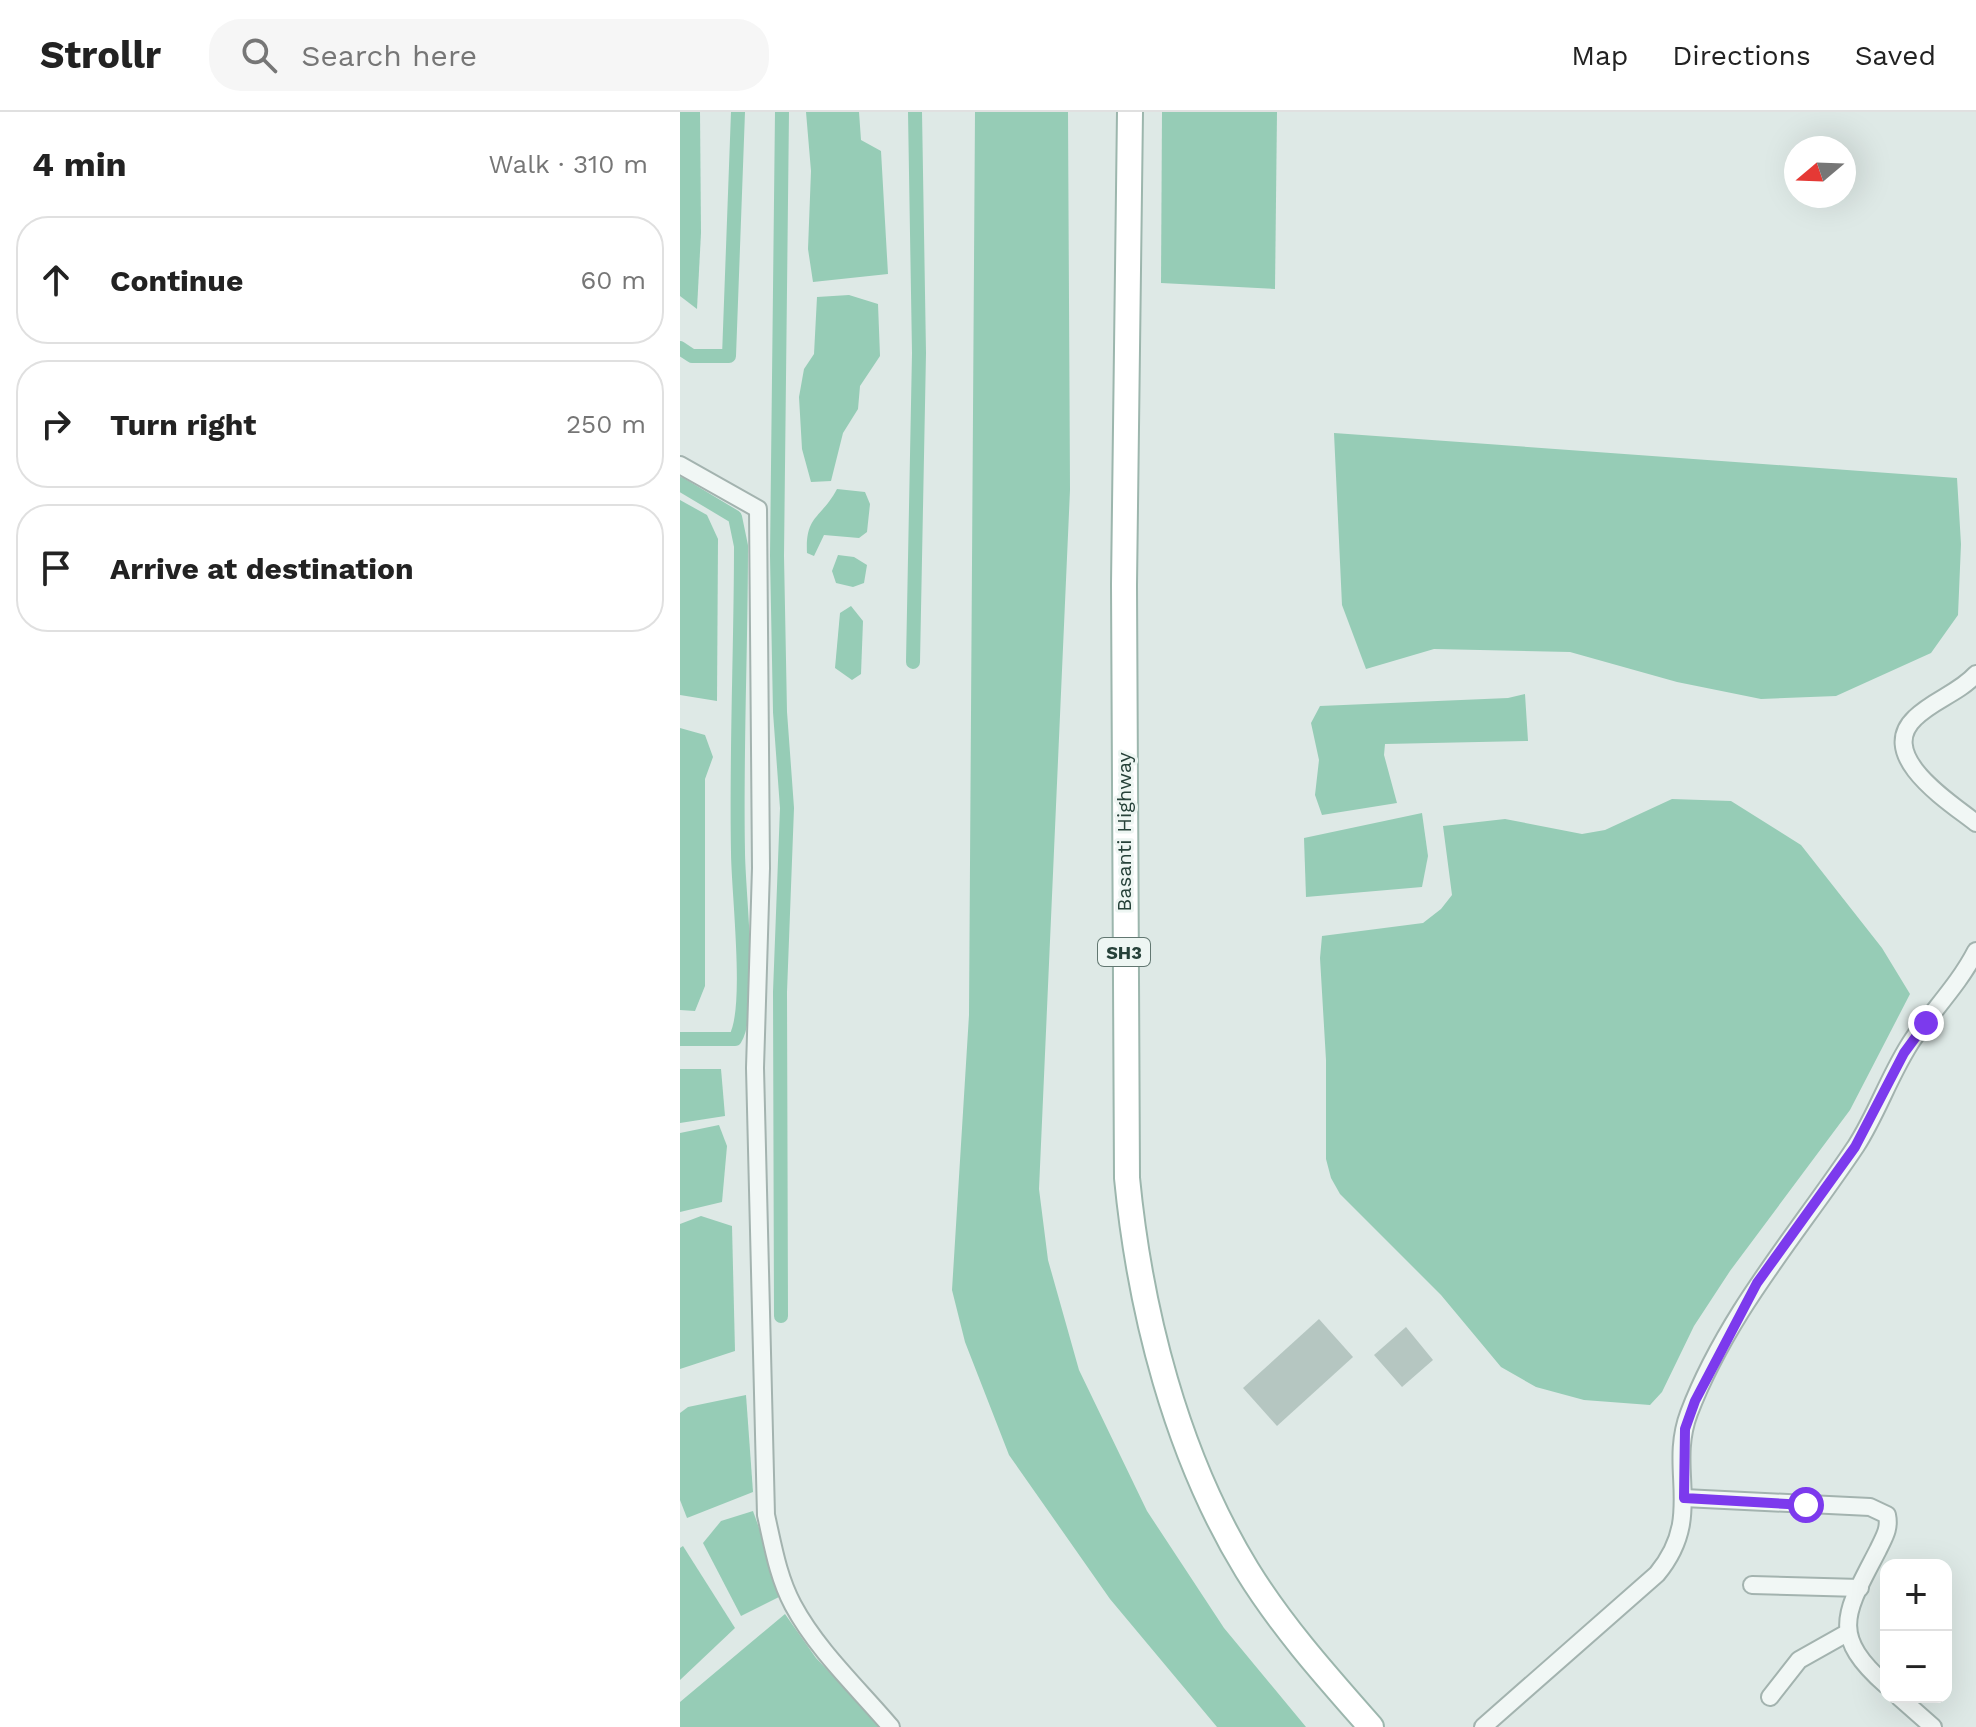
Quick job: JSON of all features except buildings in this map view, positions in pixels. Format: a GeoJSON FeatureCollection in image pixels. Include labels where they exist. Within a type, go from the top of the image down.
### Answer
{"type":"FeatureCollection","features":[{"type":"Feature","properties":{"kind":"main road","name":"Basanti Highway"},"geometry":{"type":"LineString","coordinates":[[1130,112],[1124,902],[1127,1163],[1131,1222],[1153,1326],[1204,1488],[1247,1569],[1282,1620],[1371,1727]]}},
{"type":"Feature","properties":{"kind":"street"},"geometry":{"type":"LineString","coordinates":[[680,465],[758,509],[761,868],[755,1068],[766,1515],[781,1578],[793,1605],[813,1636],[891,1727]]}},
{"type":"Feature","properties":{"kind":"street"},"geometry":{"type":"LineString","coordinates":[[1976,674],[1914,718],[1905,736],[1905,750],[1919,775],[1976,823]]}},
{"type":"Feature","properties":{"kind":"street"},"geometry":{"type":"LineString","coordinates":[[1483,1727],[1657,1574],[1679,1541],[1684,1498],[1685,1429],[1689,1414],[1740,1313],[1855,1147],[1904,1053],[1950,995],[1976,951]]}},
{"type":"Feature","properties":{"kind":"street"},"geometry":{"type":"LineString","coordinates":[[1684,1498],[1879,1510],[1887,1515],[1888,1531],[1860,1588],[1847,1633],[1860,1662],[1880,1680]]}},
{"type":"Feature","properties":{"kind":"street"},"geometry":{"type":"LineString","coordinates":[[1752,1585],[1860,1588]]}},
{"type":"Feature","properties":{"kind":"street"},"geometry":{"type":"LineString","coordinates":[[1770,1697],[1799,1660],[1847,1633]]}},
{"type":"Feature","properties":{"kind":"street"},"geometry":{"type":"LineString","coordinates":[[1906,1703],[1933,1727]]}},
{"type":"Feature","properties":{"kind":"shaded area"},"geometry":{"type":"Polygon","coordinates":[[[680,112],[700,112],[701,233],[697,309],[680,296],[680,112]]]}},
{"type":"Feature","properties":{"kind":"shaded area"},"geometry":{"type":"Polygon","coordinates":[[[806,112],[859,112],[861,140],[881,151],[888,274],[813,282],[808,249],[811,171],[806,112]]]}},
{"type":"Feature","properties":{"kind":"shaded area"},"geometry":{"type":"Polygon","coordinates":[[[975,112],[1068,112],[1070,490],[1039,1189],[1048,1260],[1079,1370],[1147,1511],[1224,1628],[1306,1727],[1217,1727],[1110,1599],[1009,1455],[965,1342],[952,1290],[969,1015],[975,112]]]}},
{"type":"Feature","properties":{"kind":"shaded area"},"geometry":{"type":"Polygon","coordinates":[[[1162,112],[1277,112],[1275,289],[1161,283],[1162,112]]]}},
{"type":"Feature","properties":{"kind":"shaded area"},"geometry":{"type":"Polygon","coordinates":[[[849,295],[878,304],[880,356],[860,386],[858,409],[843,433],[831,481],[811,482],[802,449],[799,397],[804,369],[814,354],[817,297],[849,295]]]}},
{"type":"Feature","properties":{"kind":"shaded area"},"geometry":{"type":"Polygon","coordinates":[[[1334,433],[1957,478],[1961,544],[1958,615],[1931,653],[1836,696],[1761,699],[1677,682],[1570,652],[1434,649],[1366,669],[1342,605],[1334,433]]]}},
{"type":"Feature","properties":{"kind":"shaded area"},"geometry":{"type":"Polygon","coordinates":[[[837,489],[865,492],[870,504],[867,532],[859,538],[824,535],[814,556],[807,553],[811,524],[837,489]]]}},
{"type":"Feature","properties":{"kind":"shaded area"},"geometry":{"type":"Polygon","coordinates":[[[680,500],[707,515],[718,539],[717,701],[680,695],[680,500]]]}},
{"type":"Feature","properties":{"kind":"shaded area"},"geometry":{"type":"Polygon","coordinates":[[[838,555],[854,557],[867,565],[864,583],[853,587],[836,583],[832,571],[838,555]]]}},
{"type":"Feature","properties":{"kind":"shaded area"},"geometry":{"type":"Polygon","coordinates":[[[851,606],[863,621],[861,674],[852,680],[835,668],[840,613],[851,606]]]}},
{"type":"Feature","properties":{"kind":"shaded area"},"geometry":{"type":"Polygon","coordinates":[[[1525,694],[1528,741],[1385,744],[1384,755],[1397,803],[1322,815],[1315,795],[1319,760],[1311,723],[1320,706],[1508,698],[1525,694]]]}},
{"type":"Feature","properties":{"kind":"shaded area"},"geometry":{"type":"Polygon","coordinates":[[[680,728],[705,735],[713,757],[705,779],[705,986],[695,1011],[680,1010],[680,728]]]}},
{"type":"Feature","properties":{"kind":"shaded area"},"geometry":{"type":"Polygon","coordinates":[[[1672,799],[1731,801],[1801,845],[1882,948],[1910,994],[1850,1110],[1730,1271],[1694,1326],[1662,1392],[1650,1405],[1584,1400],[1536,1387],[1501,1367],[1441,1295],[1340,1194],[1331,1178],[1326,1159],[1322,936],[1423,923],[1441,909],[1452,895],[1443,826],[1505,819],[1582,834],[1605,830],[1672,799]]]}},
{"type":"Feature","properties":{"kind":"shaded area"},"geometry":{"type":"Polygon","coordinates":[[[1422,813],[1428,856],[1422,887],[1306,897],[1304,838],[1422,813]]]}},
{"type":"Feature","properties":{"kind":"shaded area"},"geometry":{"type":"Polygon","coordinates":[[[680,1069],[721,1069],[725,1116],[680,1123],[680,1069]]]}},
{"type":"Feature","properties":{"kind":"shaded area"},"geometry":{"type":"Polygon","coordinates":[[[719,1125],[727,1146],[722,1202],[680,1212],[680,1133],[719,1125]]]}},
{"type":"Feature","properties":{"kind":"shaded area"},"geometry":{"type":"Polygon","coordinates":[[[701,1216],[732,1226],[735,1351],[680,1369],[680,1224],[701,1216]]]}},
{"type":"Feature","properties":{"kind":"shaded area"},"geometry":{"type":"Polygon","coordinates":[[[746,1395],[753,1492],[687,1518],[680,1500],[680,1413],[688,1407],[746,1395]]]}},
{"type":"Feature","properties":{"kind":"shaded area"},"geometry":{"type":"Polygon","coordinates":[[[753,1511],[783,1595],[741,1616],[703,1543],[721,1521],[753,1511]]]}},
{"type":"Feature","properties":{"kind":"shaded area"},"geometry":{"type":"Polygon","coordinates":[[[683,1546],[735,1628],[680,1680],[680,1548],[683,1546]]]}},
{"type":"Feature","properties":{"kind":"shaded area"},"geometry":{"type":"Polygon","coordinates":[[[785,1614],[816,1658],[882,1727],[680,1727],[680,1702],[785,1614]]]}},
{"type":"Feature","properties":{"kind":"waterway"},"geometry":{"type":"LineString","coordinates":[[680,348],[692,356],[729,356],[738,112]]}},
{"type":"Feature","properties":{"kind":"waterway"},"geometry":{"type":"LineString","coordinates":[[781,1316],[780,992],[787,808],[780,712],[777,556],[782,112]]}},
{"type":"Feature","properties":{"kind":"waterway"},"geometry":{"type":"LineString","coordinates":[[913,662],[919,353],[915,112]]}},
{"type":"Feature","properties":{"kind":"waterway"},"geometry":{"type":"LineString","coordinates":[[680,484],[735,517],[741,546],[738,814],[744,978],[740,1024],[735,1039],[680,1039]]}},
{"type":"Feature","properties":{"kind":"route"},"geometry":{"type":"LineString","coordinates":[[1806,1505],[1684,1498],[1685,1429],[1695,1401],[1757,1283],[1855,1147],[1904,1053],[1926,1023]]}}]}
